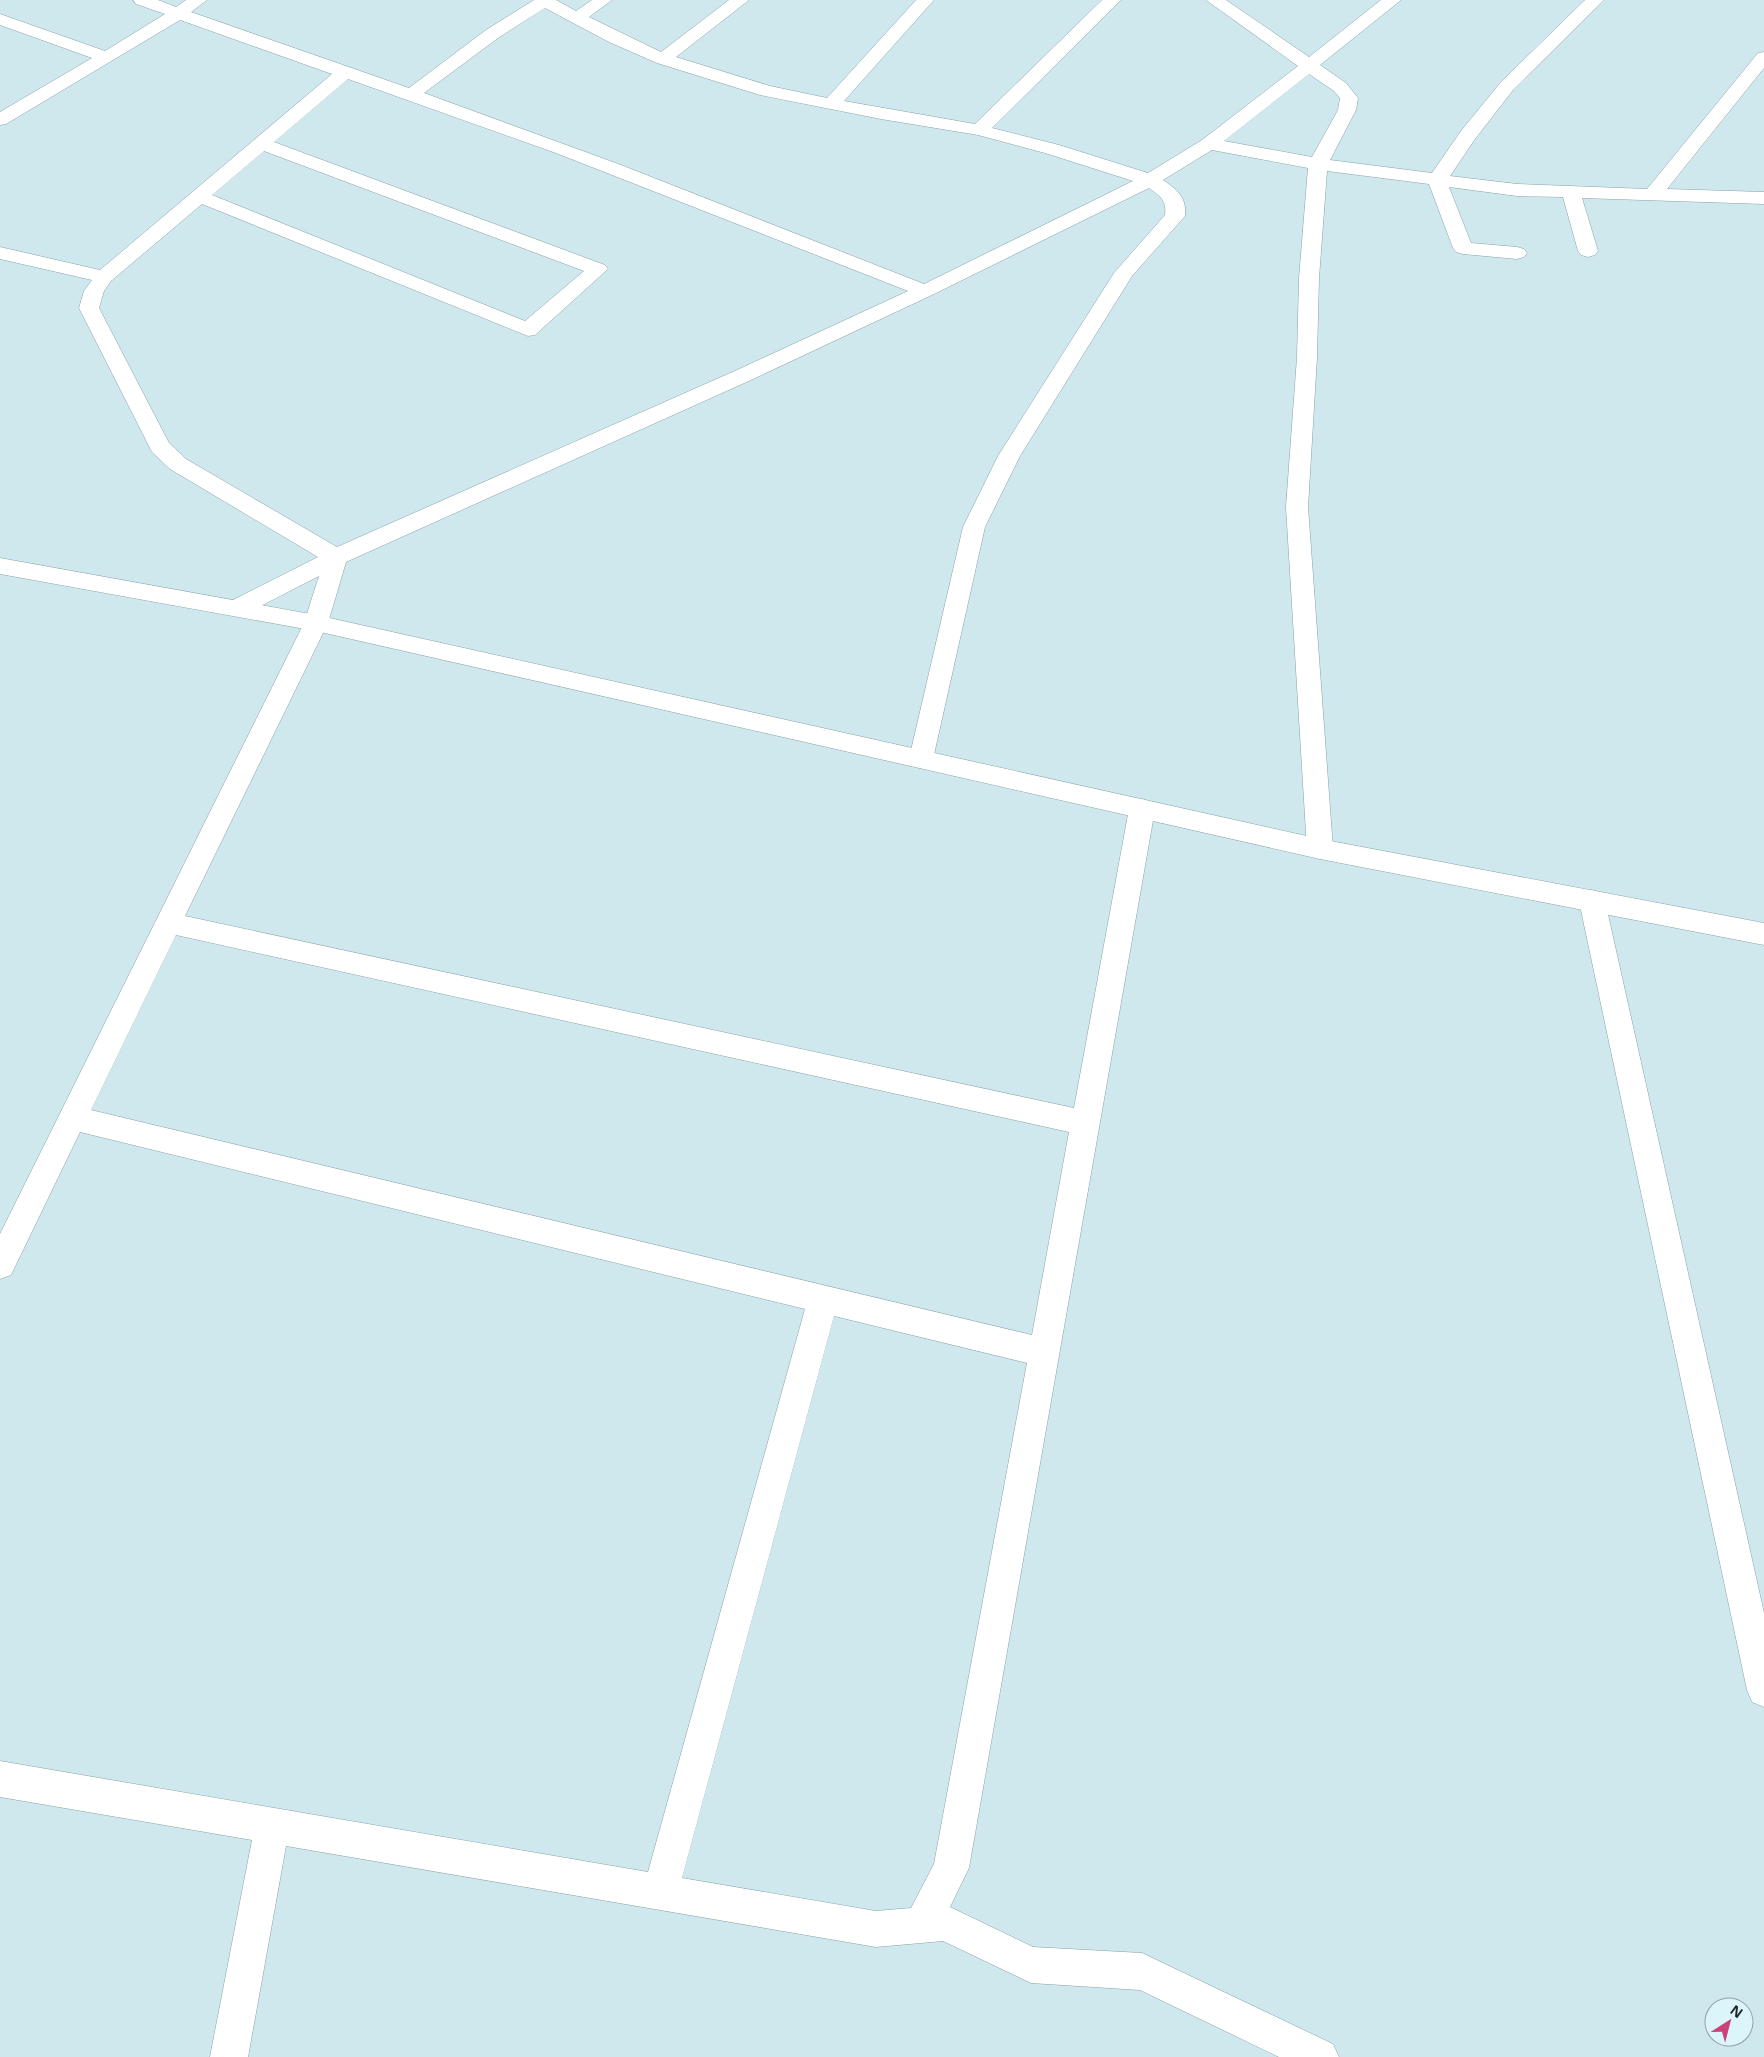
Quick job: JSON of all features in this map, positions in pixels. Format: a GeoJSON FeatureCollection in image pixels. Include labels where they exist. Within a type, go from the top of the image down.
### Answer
{"type":"FeatureCollection","features":[{"type":"Feature","properties":{"kind":"street"},"geometry":{"type":"LineString","coordinates":[[142,0],[344,73],[412,94],[628,175],[925,291]]}},
{"type":"Feature","properties":{"kind":"street"},"geometry":{"type":"LineString","coordinates":[[0,120],[178,14],[198,0]]}},
{"type":"Feature","properties":{"kind":"street"},"geometry":{"type":"LineString","coordinates":[[412,94],[492,34],[544,0],[615,38],[663,59],[766,91],[979,130],[1052,149],[1150,180],[1172,196],[1176,207],[1175,216],[1124,273],[1009,456],[974,527],[921,759]]}},
{"type":"Feature","properties":{"kind":"street"},"geometry":{"type":"LineString","coordinates":[[577,18],[603,0]]}},
{"type":"Feature","properties":{"kind":"street"},"geometry":{"type":"LineString","coordinates":[[663,59],[740,0]]}},
{"type":"Feature","properties":{"kind":"street"},"geometry":{"type":"LineString","coordinates":[[831,104],[925,0]]}},
{"type":"Feature","properties":{"kind":"street"},"geometry":{"type":"LineString","coordinates":[[979,130],[1112,0]]}},
{"type":"Feature","properties":{"kind":"street"},"geometry":{"type":"LineString","coordinates":[[1215,0],[1340,87],[1349,98],[1347,110],[1318,164],[1309,278],[1298,507],[1320,849]]}},
{"type":"Feature","properties":{"kind":"street"},"geometry":{"type":"LineString","coordinates":[[237,608],[336,557],[744,375],[925,291],[1150,180],[1209,144],[1392,0]]}},
{"type":"Feature","properties":{"kind":"street"},"geometry":{"type":"LineString","coordinates":[[1437,180],[1468,135],[1507,86],[1595,0]]}},
{"type":"Feature","properties":{"kind":"street"},"geometry":{"type":"LineString","coordinates":[[0,18],[106,57]]}},
{"type":"Feature","properties":{"kind":"street"},"geometry":{"type":"LineString","coordinates":[[1652,195],[1764,57]]}},
{"type":"Feature","properties":{"kind":"street"},"geometry":{"type":"LineString","coordinates":[[336,557],[178,464],[160,447],[89,308],[94,291],[104,277],[344,73]]}},
{"type":"Feature","properties":{"kind":"street"},"geometry":{"type":"LineString","coordinates":[[200,196],[528,330],[598,269],[261,142]]}},
{"type":"Feature","properties":{"kind":"street"},"geometry":{"type":"LineString","coordinates":[[1209,144],[1318,164],[1517,190],[1764,198]]}},
{"type":"Feature","properties":{"kind":"street"},"geometry":{"type":"LineString","coordinates":[[1437,180],[1463,248],[1517,253]]}},
{"type":"Feature","properties":{"kind":"street"},"geometry":{"type":"LineString","coordinates":[[1572,192],[1588,251]]}},
{"type":"Feature","properties":{"kind":"street"},"geometry":{"type":"LineString","coordinates":[[0,253],[104,277]]}},
{"type":"Feature","properties":{"kind":"street"},"geometry":{"type":"LineString","coordinates":[[0,1265],[316,623],[336,557]]}},
{"type":"Feature","properties":{"kind":"street"},"geometry":{"type":"LineString","coordinates":[[0,566],[316,623],[1320,849],[1764,934]]}},
{"type":"Feature","properties":{"kind":"street"},"geometry":{"type":"LineString","coordinates":[[921,1926],[951,1868],[1142,809]]}},
{"type":"Feature","properties":{"kind":"street"},"geometry":{"type":"LineString","coordinates":[[1592,901],[1764,1690]]}},
{"type":"Feature","properties":{"kind":"street"},"geometry":{"type":"LineString","coordinates":[[168,923],[1086,1123]]}},
{"type":"Feature","properties":{"kind":"street"},"geometry":{"type":"LineString","coordinates":[[72,1118],[1044,1352]]}},
{"type":"Feature","properties":{"kind":"street"},"geometry":{"type":"LineString","coordinates":[[660,1892],[823,1299]]}},
{"type":"Feature","properties":{"kind":"street"},"geometry":{"type":"LineString","coordinates":[[0,1779],[876,1928],[944,1924],[1031,1965],[1142,1972],[1320,2057]]}},
{"type":"Feature","properties":{"kind":"street"},"geometry":{"type":"LineString","coordinates":[[229,2057],[272,1826]]}}]}
